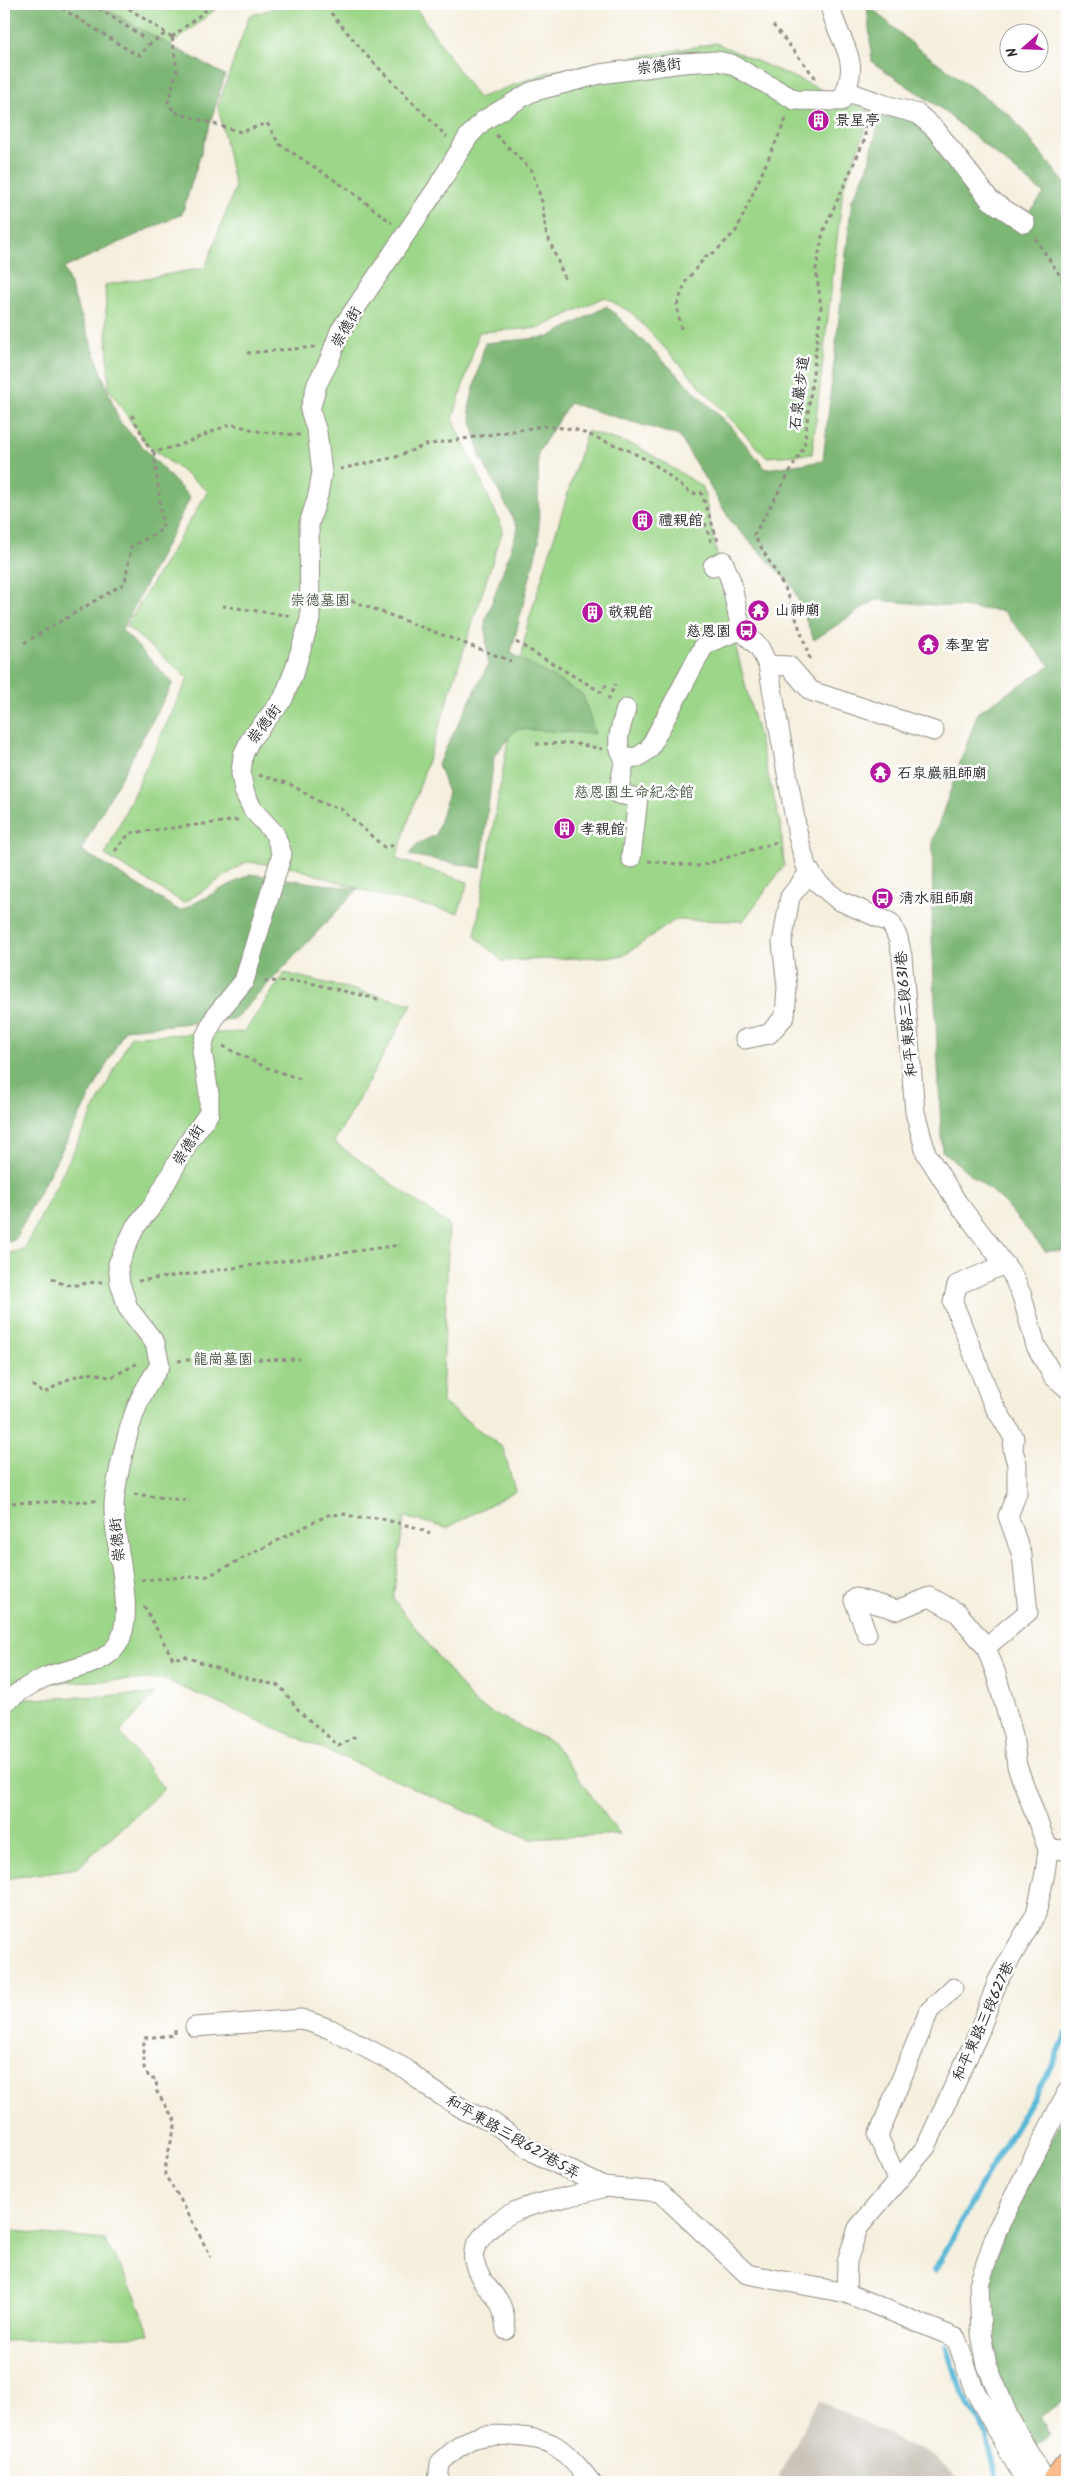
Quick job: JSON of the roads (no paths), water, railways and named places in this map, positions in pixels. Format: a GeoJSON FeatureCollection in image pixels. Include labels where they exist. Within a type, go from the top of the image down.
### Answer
{"type":"FeatureCollection","features":[{"type":"Feature","properties":{"kind":"main road"},"geometry":{"type":"LineString","coordinates":[[1054,2482],[1067,2465]]}},
{"type":"Feature","properties":{"kind":"street"},"geometry":{"type":"LineString","coordinates":[[830,4],[832,16],[848,50],[846,88]]}},
{"type":"Feature","properties":{"kind":"street","name":"崇德街"},"geometry":{"type":"LineString","coordinates":[[4,1703],[28,1685],[97,1660],[113,1651],[124,1631],[127,1610],[115,1537],[115,1498],[138,1403],[160,1364],[155,1343],[128,1308],[120,1283],[118,1264],[134,1227],[154,1204],[188,1143],[209,1113],[209,1094],[202,1051],[204,1037],[216,1015],[244,981],[282,854],[275,834],[253,810],[244,790],[241,774],[243,755],[250,740],[283,699],[295,669],[310,618],[309,524],[318,496],[322,472],[317,432],[310,410],[317,384],[329,361],[333,345],[340,331],[406,234],[459,150],[483,121],[531,92],[600,74],[683,63],[717,61],[731,64],[795,100],[846,88],[918,114],[936,130],[990,200],[1024,223]]}},
{"type":"Feature","properties":{"kind":"street"},"geometry":{"type":"LineString","coordinates":[[617,754],[638,757],[648,749],[705,644],[741,630],[731,581],[722,561],[713,557]]}},
{"type":"Feature","properties":{"kind":"street","name":"和平東路三段631巷"},"geometry":{"type":"LineString","coordinates":[[741,630],[759,647],[768,665],[798,836],[806,866],[818,883],[838,900],[891,923],[902,956],[915,1112],[926,1153],[957,1202],[1005,1264],[1022,1296],[1036,1346],[1053,1376],[1067,1388]]}},
{"type":"Feature","properties":{"kind":"street"},"geometry":{"type":"LineString","coordinates":[[768,665],[789,666],[811,691],[934,731]]}},
{"type":"Feature","properties":{"kind":"street"},"geometry":{"type":"LineString","coordinates":[[626,709],[617,744],[619,751],[617,754],[618,794],[638,798],[631,858]]}},
{"type":"Feature","properties":{"kind":"street"},"geometry":{"type":"LineString","coordinates":[[745,1039],[769,1034],[785,1016],[787,987],[782,943],[790,897],[810,872]]}},
{"type":"Feature","properties":{"kind":"street"},"geometry":{"type":"LineString","coordinates":[[986,1647],[1028,1612],[1022,1555],[1008,1516],[1017,1493],[1017,1464],[1013,1450],[1014,1438],[993,1404],[953,1302],[957,1285],[1005,1264]]}},
{"type":"Feature","properties":{"kind":"street","name":"和平東路三段627巷"},"geometry":{"type":"LineString","coordinates":[[846,2293],[847,2261],[858,2228],[926,2147],[979,2032],[998,1980],[1036,1914],[1048,1849],[1017,1766],[1012,1735],[996,1674],[986,1647],[958,1613],[930,1597],[897,1610],[856,1598],[854,1600],[867,1634]]}},
{"type":"Feature","properties":{"kind":"street"},"geometry":{"type":"LineString","coordinates":[[1048,1849],[1067,1850]]}},
{"type":"Feature","properties":{"kind":"street"},"geometry":{"type":"LineString","coordinates":[[897,2180],[878,2136],[929,2011],[953,1988]]}},
{"type":"Feature","properties":{"kind":"street","name":"和平東路三段627巷5弄"},"geometry":{"type":"LineString","coordinates":[[195,2027],[302,2019],[330,2029],[406,2069],[429,2088],[468,2112],[492,2122],[535,2153],[604,2186],[660,2192],[747,2274],[846,2293]]}},
{"type":"Feature","properties":{"kind":"street"},"geometry":{"type":"LineString","coordinates":[[1046,2482],[1009,2418],[988,2365],[981,2334],[979,2284],[997,2230],[1067,2092]]}},
{"type":"Feature","properties":{"kind":"street"},"geometry":{"type":"LineString","coordinates":[[506,2330],[505,2315],[498,2301],[483,2284],[474,2261],[474,2248],[493,2224],[522,2208],[545,2201],[581,2195],[604,2186]]}},
{"type":"Feature","properties":{"kind":"street"},"geometry":{"type":"LineString","coordinates":[[846,2293],[956,2338],[974,2389],[1026,2482]]}},
{"type":"Feature","properties":{"kind":"street"},"geometry":{"type":"LineString","coordinates":[[438,2482],[440,2463],[457,2448],[478,2437],[515,2437],[553,2444],[591,2482]]}},
{"type":"Feature","properties":{"kind":"waterway"},"geometry":{"type":"LineString","coordinates":[[935,2270],[993,2164],[1051,2068],[1067,2033]]}},
{"type":"Feature","properties":{"kind":"waterway"},"geometry":{"type":"LineString","coordinates":[[947,2347],[962,2393],[986,2433],[997,2479]]}},
{"type":"Feature","properties":{"kind":"place","name":"景星亭"},"geometry":{"type":"Point","coordinates":[819,120]}},
{"type":"Feature","properties":{"kind":"place","name":"禮親館"},"geometry":{"type":"Point","coordinates":[642,520]}},
{"type":"Feature","properties":{"kind":"place","name":"山神廟"},"geometry":{"type":"Point","coordinates":[759,610]}},
{"type":"Feature","properties":{"kind":"place","name":"敬親館"},"geometry":{"type":"Point","coordinates":[592,612]}},
{"type":"Feature","properties":{"kind":"place","name":"慈恩園"},"geometry":{"type":"Point","coordinates":[747,631]}},
{"type":"Feature","properties":{"kind":"place","name":"奉聖宮"},"geometry":{"type":"Point","coordinates":[929,645]}},
{"type":"Feature","properties":{"kind":"place","name":"石泉巖祖師廟"},"geometry":{"type":"Point","coordinates":[881,773]}},
{"type":"Feature","properties":{"kind":"place","name":"孝親館"},"geometry":{"type":"Point","coordinates":[564,829]}},
{"type":"Feature","properties":{"kind":"place","name":"清水祖師廟"},"geometry":{"type":"Point","coordinates":[883,898]}},
{"type":"Feature","properties":{"kind":"park label","name":"崇德墓園"},"geometry":{"type":"Point","coordinates":[320,600]}},
{"type":"Feature","properties":{"kind":"park label","name":"慈恩園生命紀念館"},"geometry":{"type":"Point","coordinates":[634,792]}},
{"type":"Feature","properties":{"kind":"park label","name":"龍崗墓園"},"geometry":{"type":"Point","coordinates":[223,1359]}}]}
